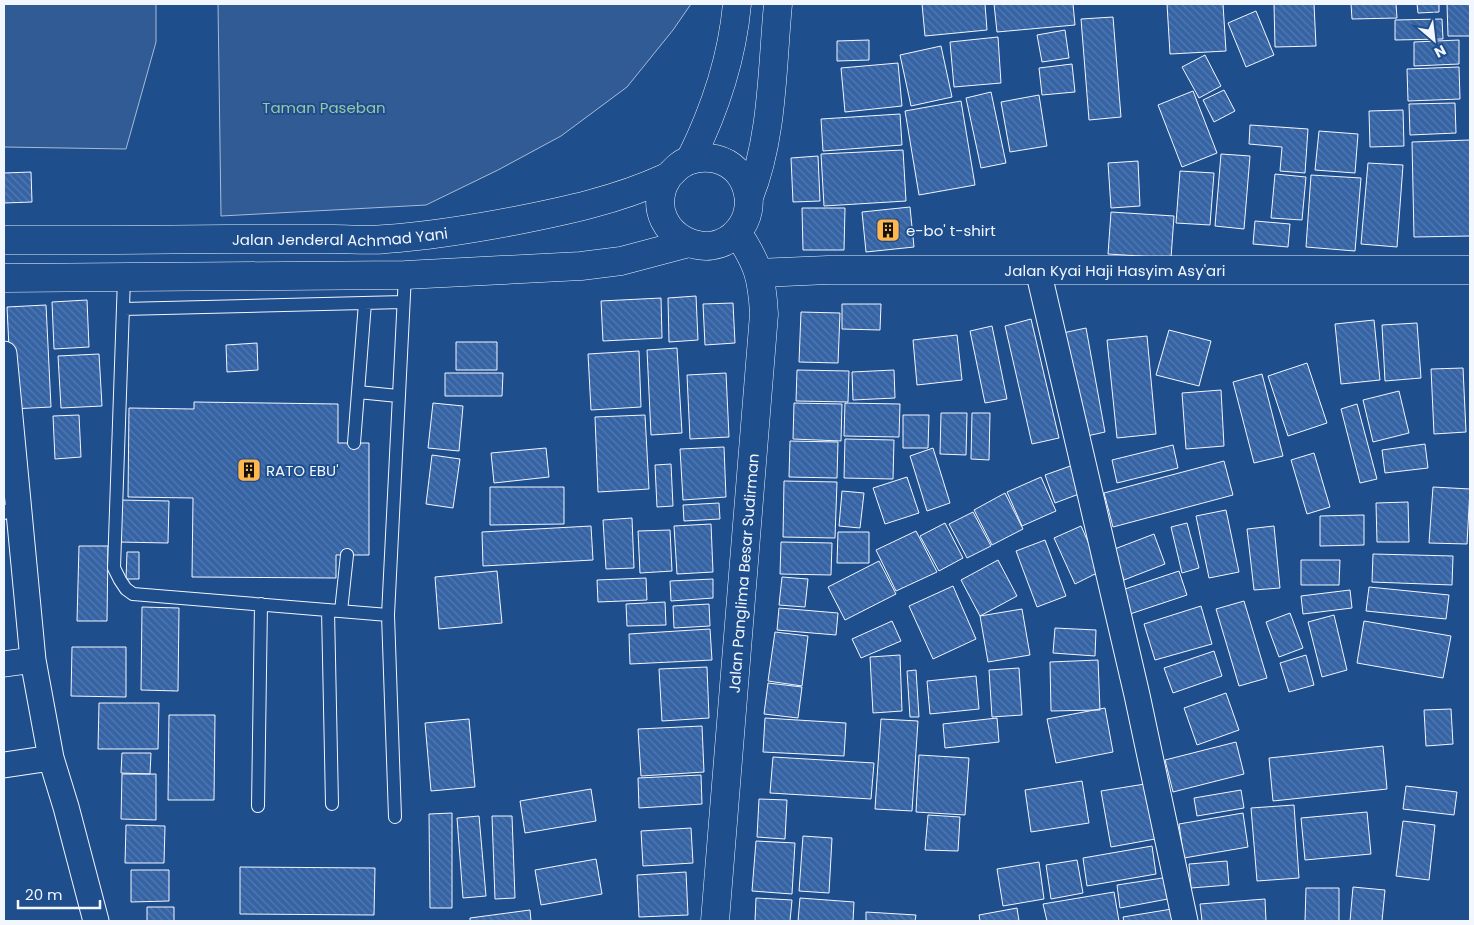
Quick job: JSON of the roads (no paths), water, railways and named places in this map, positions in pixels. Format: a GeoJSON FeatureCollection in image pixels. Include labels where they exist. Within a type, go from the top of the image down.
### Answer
{"type":"FeatureCollection","features":[{"type":"Feature","properties":{"kind":"main road"},"geometry":{"type":"LineString","coordinates":[[690,160],[714,108],[725,74],[737,4]]}},
{"type":"Feature","properties":{"kind":"main road"},"geometry":{"type":"LineString","coordinates":[[749,197],[758,174],[766,139],[778,4]]}},
{"type":"Feature","properties":{"kind":"main road"},"geometry":{"type":"LineString","coordinates":[[716,159],[728,164],[738,172],[745,182],[749,197],[749,209],[737,232],[727,240],[715,245],[702,246],[689,243],[677,237],[668,227],[662,215],[660,202],[662,189],[668,177],[679,166],[690,160],[716,159]]}},
{"type":"Feature","properties":{"kind":"main road","name":"Jalan Jenderal Achmad Yani"},"geometry":{"type":"LineString","coordinates":[[4,240],[384,239],[470,229],[580,207],[623,195],[668,177]]}},
{"type":"Feature","properties":{"kind":"main road","name":"Jalan Panglima Besar Sudirman"},"geometry":{"type":"LineString","coordinates":[[715,921],[764,314],[759,273],[751,252],[737,232]]}},
{"type":"Feature","properties":{"kind":"main road"},"geometry":{"type":"LineString","coordinates":[[4,278],[405,275],[581,266],[621,261],[689,243]]}},
{"type":"Feature","properties":{"kind":"main road","name":"Jalan Kyai Haji Hasyim Asy'ari"},"geometry":{"type":"LineString","coordinates":[[759,273],[828,270],[1470,270]]}},
{"type":"Feature","properties":{"kind":"street"},"geometry":{"type":"LineString","coordinates":[[1038,270],[1137,695],[1185,921]]}},
{"type":"Feature","properties":{"kind":"street"},"geometry":{"type":"LineString","coordinates":[[4,354],[11,508],[33,660],[51,758],[66,806],[96,921]]}},
{"type":"Feature","properties":{"kind":"street"},"geometry":{"type":"LineString","coordinates":[[4,664],[33,660]]}},
{"type":"Feature","properties":{"kind":"street"},"geometry":{"type":"LineString","coordinates":[[4,765],[51,758]]}},
{"type":"Feature","properties":{"kind":"lane"},"geometry":{"type":"LineString","coordinates":[[395,817],[388,615],[405,275]]}},
{"type":"Feature","properties":{"kind":"lane"},"geometry":{"type":"LineString","coordinates":[[124,278],[114,568],[126,589],[133,594],[388,615]]}},
{"type":"Feature","properties":{"kind":"lane"},"geometry":{"type":"LineString","coordinates":[[123,309],[403,302]]}},
{"type":"Feature","properties":{"kind":"lane"},"geometry":{"type":"LineString","coordinates":[[354,443],[365,303]]}},
{"type":"Feature","properties":{"kind":"lane"},"geometry":{"type":"LineString","coordinates":[[358,392],[398,396]]}},
{"type":"Feature","properties":{"kind":"lane"},"geometry":{"type":"LineString","coordinates":[[341,611],[347,555]]}},
{"type":"Feature","properties":{"kind":"lane"},"geometry":{"type":"LineString","coordinates":[[258,806],[261,604]]}},
{"type":"Feature","properties":{"kind":"lane"},"geometry":{"type":"LineString","coordinates":[[328,610],[332,804]]}},
{"type":"Feature","properties":{"kind":"place","name":"e-bo' t-shirt"},"geometry":{"type":"Point","coordinates":[888,230]}},
{"type":"Feature","properties":{"kind":"place","name":"RATO EBU'"},"geometry":{"type":"Point","coordinates":[249,470]}},
{"type":"Feature","properties":{"kind":"park label","name":"Taman Paseban"},"geometry":{"type":"Point","coordinates":[324,107]}}]}
